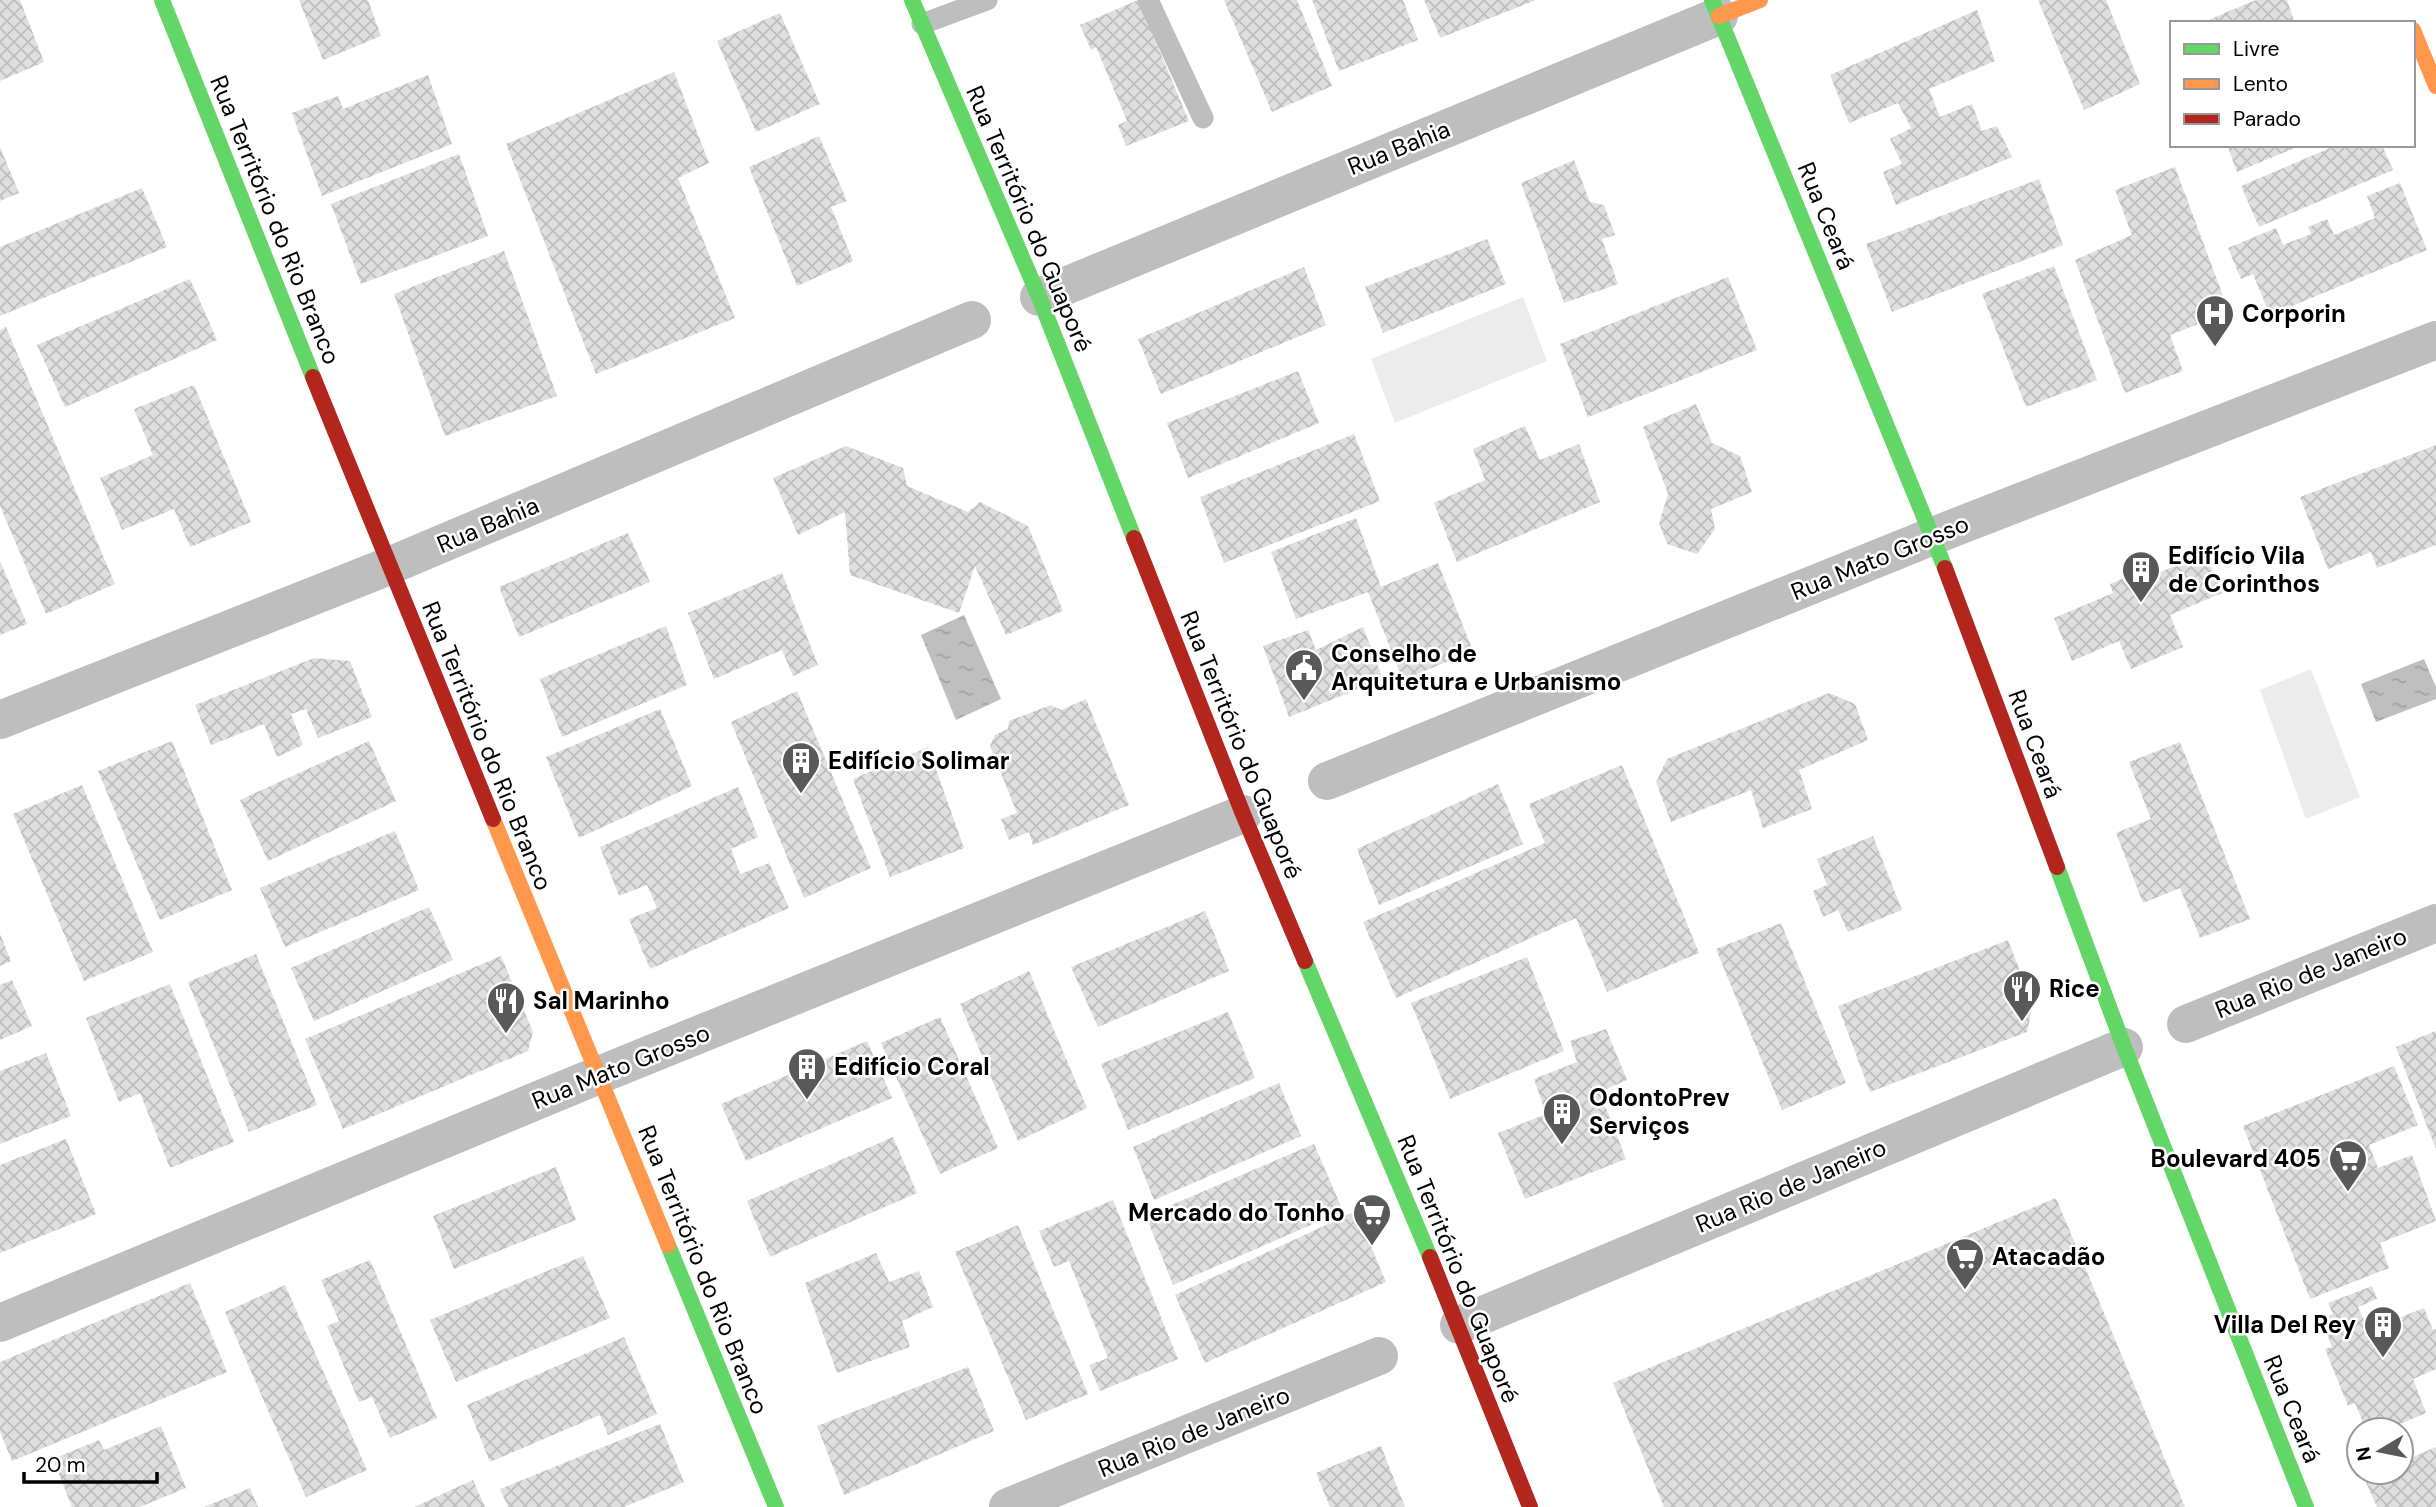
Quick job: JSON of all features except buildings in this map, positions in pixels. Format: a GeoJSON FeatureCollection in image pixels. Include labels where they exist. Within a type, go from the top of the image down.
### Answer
{"type":"FeatureCollection","features":[{"type":"Feature","properties":{"kind":"street","name":"Rua Território do Rio Branco"},"geometry":{"type":"LineString","coordinates":[[162,0],[389,566],[776,1507]]}},
{"type":"Feature","properties":{"kind":"street","name":"Rua Território do Guaporé"},"geometry":{"type":"LineString","coordinates":[[912,0],[1039,297],[1243,814],[1459,1325],[1530,1507]]}},
{"type":"Feature","properties":{"kind":"street","name":"Rua Bahia"},"geometry":{"type":"LineString","coordinates":[[1039,297],[1716,8],[1760,0]]}},
{"type":"Feature","properties":{"kind":"street","name":"Rua Ceará"},"geometry":{"type":"LineString","coordinates":[[1716,8],[1933,536],[2124,1047],[2306,1507]]}},
{"type":"Feature","properties":{"kind":"street"},"geometry":{"type":"LineString","coordinates":[[2415,35],[2436,86]]}},
{"type":"Feature","properties":{"kind":"street","name":"Rua Bahia"},"geometry":{"type":"LineString","coordinates":[[0,720],[389,566],[972,320]]}},
{"type":"Feature","properties":{"kind":"street","name":"Rua Mato Grosso"},"geometry":{"type":"LineString","coordinates":[[1327,781],[1933,536],[2436,340]]}},
{"type":"Feature","properties":{"kind":"street","name":"Rua Mato Grosso"},"geometry":{"type":"LineString","coordinates":[[0,1323],[599,1075],[1243,814]]}},
{"type":"Feature","properties":{"kind":"street","name":"Rua Rio de Janeiro"},"geometry":{"type":"LineString","coordinates":[[2186,1024],[2436,923]]}},
{"type":"Feature","properties":{"kind":"street","name":"Rua Rio de Janeiro"},"geometry":{"type":"LineString","coordinates":[[1459,1325],[2124,1047]]}},
{"type":"Feature","properties":{"kind":"street","name":"Rua Rio de Janeiro"},"geometry":{"type":"LineString","coordinates":[[1008,1507],[1379,1356]]}},
{"type":"Feature","properties":{"kind":"lane"},"geometry":{"type":"LineString","coordinates":[[922,24],[987,0]]}},
{"type":"Feature","properties":{"kind":"lane"},"geometry":{"type":"LineString","coordinates":[[1148,0],[1203,118]]}},
{"type":"Feature","properties":{"kind":"shaded area"},"geometry":{"type":"Polygon","coordinates":[[[1523,297],[1547,361],[1395,423],[1371,359],[1523,297]]]}},
{"type":"Feature","properties":{"kind":"shaded area"},"geometry":{"type":"Polygon","coordinates":[[[2311,669],[2360,797],[2306,819],[2260,690],[2311,669]]]}},
{"type":"Feature","properties":{"kind":"water"},"geometry":{"type":"Polygon","coordinates":[[[964,615],[1001,699],[956,720],[921,635],[964,615]]]}},
{"type":"Feature","properties":{"kind":"water"},"geometry":{"type":"Polygon","coordinates":[[[2424,659],[2436,687],[2436,699],[2376,722],[2361,684],[2424,659]]]}},
{"type":"Feature","properties":{"kind":"traffic: fast"},"geometry":{"type":"LineString","coordinates":[[162,0],[313,377]]}},
{"type":"Feature","properties":{"kind":"traffic: fast"},"geometry":{"type":"LineString","coordinates":[[912,0],[1039,297],[1134,538]]}},
{"type":"Feature","properties":{"kind":"traffic: fast"},"geometry":{"type":"LineString","coordinates":[[1712,0],[1945,568]]}},
{"type":"Feature","properties":{"kind":"traffic: fast"},"geometry":{"type":"LineString","coordinates":[[2057,867],[2124,1047],[2306,1507]]}},
{"type":"Feature","properties":{"kind":"traffic: fast"},"geometry":{"type":"LineString","coordinates":[[1305,961],[1430,1257]]}},
{"type":"Feature","properties":{"kind":"traffic: fast"},"geometry":{"type":"LineString","coordinates":[[668,1245],[776,1507]]}},
{"type":"Feature","properties":{"kind":"traffic: slow"},"geometry":{"type":"LineString","coordinates":[[1719,16],[1760,0]]}},
{"type":"Feature","properties":{"kind":"traffic: slow"},"geometry":{"type":"LineString","coordinates":[[2415,35],[2436,86]]}},
{"type":"Feature","properties":{"kind":"traffic: slow"},"geometry":{"type":"LineString","coordinates":[[493,819],[668,1245]]}},
{"type":"Feature","properties":{"kind":"traffic: jam"},"geometry":{"type":"LineString","coordinates":[[313,377],[493,819]]}},
{"type":"Feature","properties":{"kind":"traffic: jam"},"geometry":{"type":"LineString","coordinates":[[1134,538],[1243,814],[1305,961]]}},
{"type":"Feature","properties":{"kind":"traffic: jam"},"geometry":{"type":"LineString","coordinates":[[1945,568],[2057,867]]}},
{"type":"Feature","properties":{"kind":"traffic: jam"},"geometry":{"type":"LineString","coordinates":[[1430,1257],[1530,1507]]}},
{"type":"Feature","properties":{"kind":"place","name":"Corporin"},"geometry":{"type":"Point","coordinates":[2215,348]}},
{"type":"Feature","properties":{"kind":"place","name":"Edifício Vila de Corinthos"},"geometry":{"type":"Point","coordinates":[2141,604]}},
{"type":"Feature","properties":{"kind":"place","name":"Conselho de Arquitetura e Urbanismo"},"geometry":{"type":"Point","coordinates":[1304,702]}},
{"type":"Feature","properties":{"kind":"place","name":"Edifício Solimar"},"geometry":{"type":"Point","coordinates":[801,795]}},
{"type":"Feature","properties":{"kind":"place","name":"Rice"},"geometry":{"type":"Point","coordinates":[2022,1023]}},
{"type":"Feature","properties":{"kind":"place","name":"Sal Marinho"},"geometry":{"type":"Point","coordinates":[506,1035]}},
{"type":"Feature","properties":{"kind":"place","name":"Edifício Coral"},"geometry":{"type":"Point","coordinates":[807,1101]}},
{"type":"Feature","properties":{"kind":"place","name":"OdontoPrev Serviços"},"geometry":{"type":"Point","coordinates":[1562,1146]}},
{"type":"Feature","properties":{"kind":"place","name":"Boulevard 405"},"geometry":{"type":"Point","coordinates":[2348,1193]}},
{"type":"Feature","properties":{"kind":"place","name":"Mercado do Tonho"},"geometry":{"type":"Point","coordinates":[1372,1247]}},
{"type":"Feature","properties":{"kind":"place","name":"Atacadão"},"geometry":{"type":"Point","coordinates":[1965,1291]}},
{"type":"Feature","properties":{"kind":"place","name":"Villa Del Rey"},"geometry":{"type":"Point","coordinates":[2383,1359]}}]}
